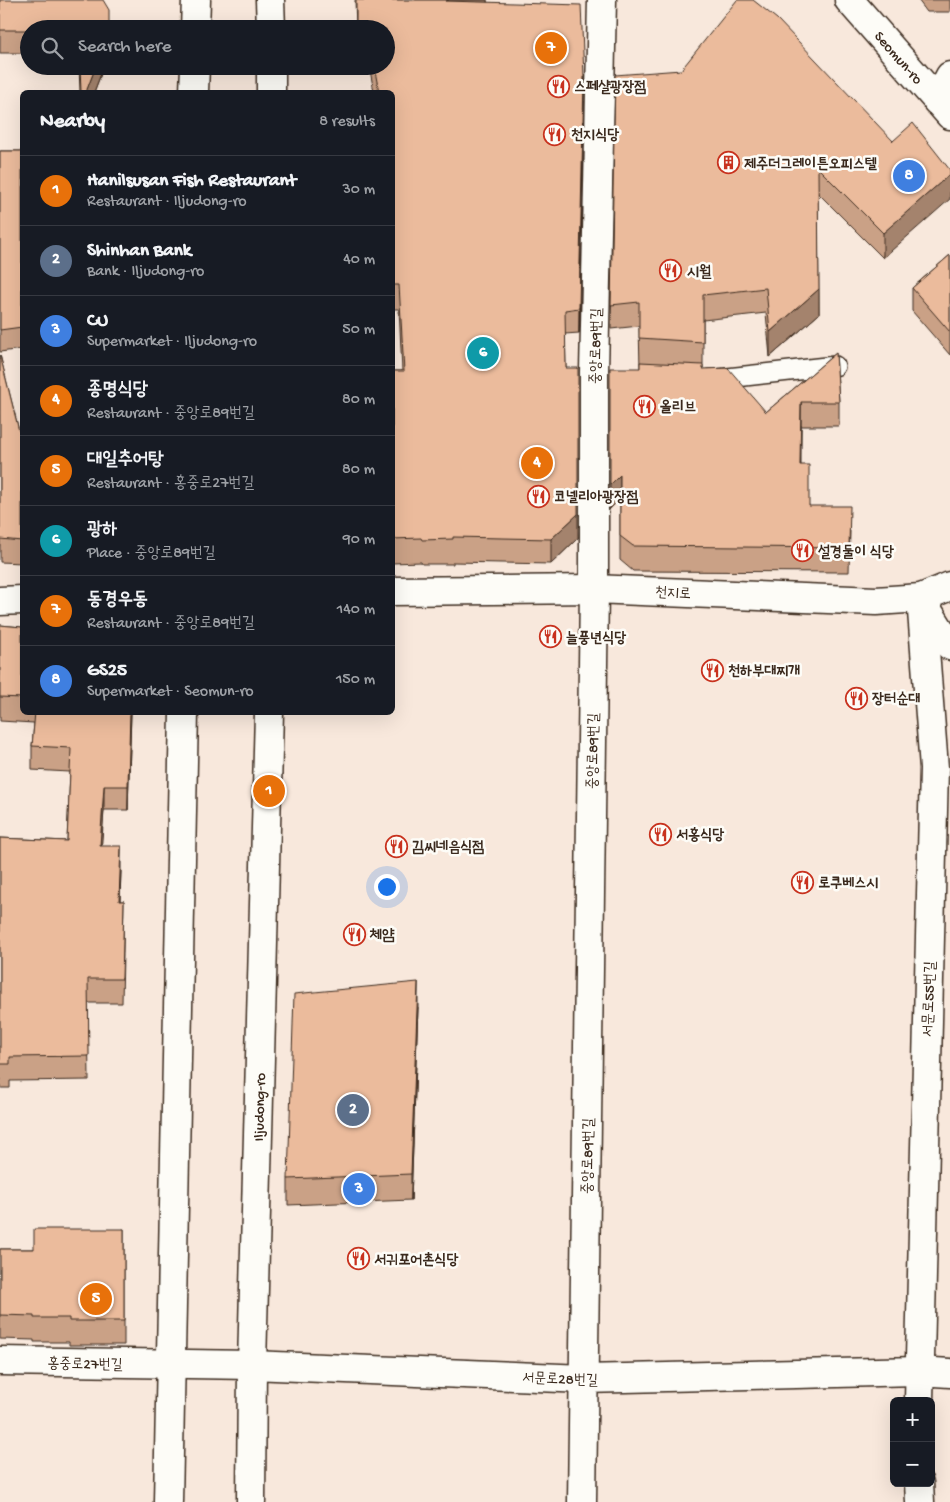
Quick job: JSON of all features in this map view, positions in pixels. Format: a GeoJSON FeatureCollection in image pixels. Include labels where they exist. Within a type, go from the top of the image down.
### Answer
{"type":"FeatureCollection","features":[{"type":"Feature","properties":{"kind":"street"},"geometry":{"type":"LineString","coordinates":[[196,0],[196,20]]}},
{"type":"Feature","properties":{"kind":"street"},"geometry":{"type":"LineString","coordinates":[[270,0],[270,20]]}},
{"type":"Feature","properties":{"kind":"street","name":"중앙로89번길"},"geometry":{"type":"LineString","coordinates":[[582,1502],[594,589],[604,372],[602,0]]}},
{"type":"Feature","properties":{"kind":"street","name":"Seomun-ro"},"geometry":{"type":"LineString","coordinates":[[849,0],[943,108]]}},
{"type":"Feature","properties":{"kind":"street"},"geometry":{"type":"LineString","coordinates":[[194,90],[195,75]]}},
{"type":"Feature","properties":{"kind":"street"},"geometry":{"type":"LineString","coordinates":[[271,75],[271,90]]}},
{"type":"Feature","properties":{"kind":"street"},"geometry":{"type":"LineString","coordinates":[[943,108],[950,76]]}},
{"type":"Feature","properties":{"kind":"street","name":"천지로"},"geometry":{"type":"LineString","coordinates":[[395,591],[594,589],[876,601],[921,598],[950,586]]}},
{"type":"Feature","properties":{"kind":"street"},"geometry":{"type":"LineString","coordinates":[[921,598],[950,646]]}},
{"type":"Feature","properties":{"kind":"street","name":"서문로55번길"},"geometry":{"type":"LineString","coordinates":[[919,1397],[934,768],[921,598]]}},
{"type":"Feature","properties":{"kind":"street"},"geometry":{"type":"LineString","coordinates":[[0,601],[20,600]]}},
{"type":"Feature","properties":{"kind":"street"},"geometry":{"type":"LineString","coordinates":[[168,1502],[184,715]]}},
{"type":"Feature","properties":{"kind":"street","name":"Iljudong-ro"},"geometry":{"type":"LineString","coordinates":[[251,1502],[252,1365],[269,715]]}},
{"type":"Feature","properties":{"kind":"street","name":"홍중로27번길"},"geometry":{"type":"LineString","coordinates":[[0,1361],[171,1364]]}},
{"type":"Feature","properties":{"kind":"street","name":"서문로28번길"},"geometry":{"type":"LineString","coordinates":[[171,1364],[252,1365],[584,1379],[918,1371],[950,1373]]}},
{"type":"Feature","properties":{"kind":"street"},"geometry":{"type":"LineString","coordinates":[[920,1487],[920,1502]]}},
{"type":"Feature","properties":{"kind":"lane"},"geometry":{"type":"LineString","coordinates":[[689,377],[718,379],[835,366]]}},
{"type":"Feature","properties":{"kind":"building"},"geometry":{"type":"Polygon","coordinates":[[[0,0],[103,0],[109,10],[109,20],[20,20],[20,30],[0,30],[0,0]]]}},
{"type":"Feature","properties":{"kind":"building"},"geometry":{"type":"Polygon","coordinates":[[[356,0],[449,0],[446,1],[581,5],[584,77],[579,308],[565,310],[566,368],[578,368],[578,514],[551,539],[453,537],[453,539],[395,539],[395,371],[404,371],[399,285],[395,285],[395,90],[379,90],[376,75],[395,75],[395,20],[356,20],[356,0]]]}},
{"type":"Feature","properties":{"kind":"building","name":"제주더그레이튼오피스텔"},"geometry":{"type":"Polygon","coordinates":[[[737,0],[753,0],[777,19],[893,141],[913,123],[950,170],[950,174],[883,233],[818,168],[819,289],[770,332],[766,288],[703,295],[703,342],[639,338],[639,302],[611,305],[615,75],[681,70],[737,0]]]}},
{"type":"Feature","properties":{"kind":"building"},"geometry":{"type":"Polygon","coordinates":[[[80,75],[93,75],[87,90],[81,90],[80,75]]]}},
{"type":"Feature","properties":{"kind":"building"},"geometry":{"type":"Polygon","coordinates":[[[0,151],[20,151],[20,327],[0,330],[0,151]]]}},
{"type":"Feature","properties":{"kind":"building"},"geometry":{"type":"Polygon","coordinates":[[[950,255],[950,332],[912,288],[950,255]]]}},
{"type":"Feature","properties":{"kind":"building"},"geometry":{"type":"Polygon","coordinates":[[[836,353],[839,402],[801,402],[800,465],[809,465],[809,506],[850,506],[849,548],[633,546],[620,536],[620,475],[610,485],[610,368],[640,368],[640,362],[703,365],[703,369],[728,368],[766,412],[836,353]]]}},
{"type":"Feature","properties":{"kind":"building"},"geometry":{"type":"Polygon","coordinates":[[[0,355],[20,431],[20,541],[0,539],[0,355]]]}},
{"type":"Feature","properties":{"kind":"building"},"geometry":{"type":"Polygon","coordinates":[[[0,625],[20,627],[20,698],[0,697],[0,625]]]}},
{"type":"Feature","properties":{"kind":"building"},"geometry":{"type":"Polygon","coordinates":[[[35,715],[130,715],[128,786],[104,786],[100,846],[121,846],[119,901],[124,901],[122,979],[88,979],[89,1056],[10,1057],[10,1064],[0,1064],[0,838],[67,841],[71,748],[32,746],[35,715]]]}},
{"type":"Feature","properties":{"kind":"building"},"geometry":{"type":"Polygon","coordinates":[[[418,982],[411,1174],[288,1179],[294,994],[418,982]]]}},
{"type":"Feature","properties":{"kind":"building"},"geometry":{"type":"Polygon","coordinates":[[[34,1229],[124,1229],[124,1321],[69,1321],[69,1318],[34,1318],[34,1316],[0,1315],[0,1249],[34,1249],[34,1229]]]}},
{"type":"Feature","properties":{"kind":"place","name":"동경우동"},"geometry":{"type":"Point","coordinates":[551,48]}},
{"type":"Feature","properties":{"kind":"place","name":"스페샬광장점"},"geometry":{"type":"Point","coordinates":[558,86]}},
{"type":"Feature","properties":{"kind":"place","name":"천지식당"},"geometry":{"type":"Point","coordinates":[555,134]}},
{"type":"Feature","properties":{"kind":"place","name":"제주더그레이튼오피스텔"},"geometry":{"type":"Point","coordinates":[728,163]}},
{"type":"Feature","properties":{"kind":"place","name":"GS25"},"geometry":{"type":"Point","coordinates":[909,176]}},
{"type":"Feature","properties":{"kind":"place","name":"시월"},"geometry":{"type":"Point","coordinates":[671,271]}},
{"type":"Feature","properties":{"kind":"place","name":"광하"},"geometry":{"type":"Point","coordinates":[483,353]}},
{"type":"Feature","properties":{"kind":"place","name":"올리브"},"geometry":{"type":"Point","coordinates":[644,406]}},
{"type":"Feature","properties":{"kind":"place","name":"종명식당"},"geometry":{"type":"Point","coordinates":[537,463]}},
{"type":"Feature","properties":{"kind":"place","name":"코넬리아광장점"},"geometry":{"type":"Point","coordinates":[538,496]}},
{"type":"Feature","properties":{"kind":"place","name":"설경둘이 식당"},"geometry":{"type":"Point","coordinates":[802,551]}},
{"type":"Feature","properties":{"kind":"place","name":"늘풍년식당"},"geometry":{"type":"Point","coordinates":[550,637]}},
{"type":"Feature","properties":{"kind":"place","name":"천하부대찌개"},"geometry":{"type":"Point","coordinates":[712,670]}},
{"type":"Feature","properties":{"kind":"place","name":"장터순대"},"geometry":{"type":"Point","coordinates":[856,698]}},
{"type":"Feature","properties":{"kind":"place","name":"Hanilsusan Fish Restaurant"},"geometry":{"type":"Point","coordinates":[269,791]}},
{"type":"Feature","properties":{"kind":"place","name":"서홍식당"},"geometry":{"type":"Point","coordinates":[660,834]}},
{"type":"Feature","properties":{"kind":"place","name":"김씨네음식점"},"geometry":{"type":"Point","coordinates":[396,846]}},
{"type":"Feature","properties":{"kind":"place","name":"로쿠베스시"},"geometry":{"type":"Point","coordinates":[802,882]}},
{"type":"Feature","properties":{"kind":"place","name":"체얌"},"geometry":{"type":"Point","coordinates":[354,934]}},
{"type":"Feature","properties":{"kind":"place","name":"Shinhan Bank"},"geometry":{"type":"Point","coordinates":[353,1110]}},
{"type":"Feature","properties":{"kind":"place","name":"CU"},"geometry":{"type":"Point","coordinates":[359,1189]}},
{"type":"Feature","properties":{"kind":"place","name":"서귀포어촌식당"},"geometry":{"type":"Point","coordinates":[358,1259]}},
{"type":"Feature","properties":{"kind":"place","name":"대일추어탕"},"geometry":{"type":"Point","coordinates":[96,1299]}}]}
